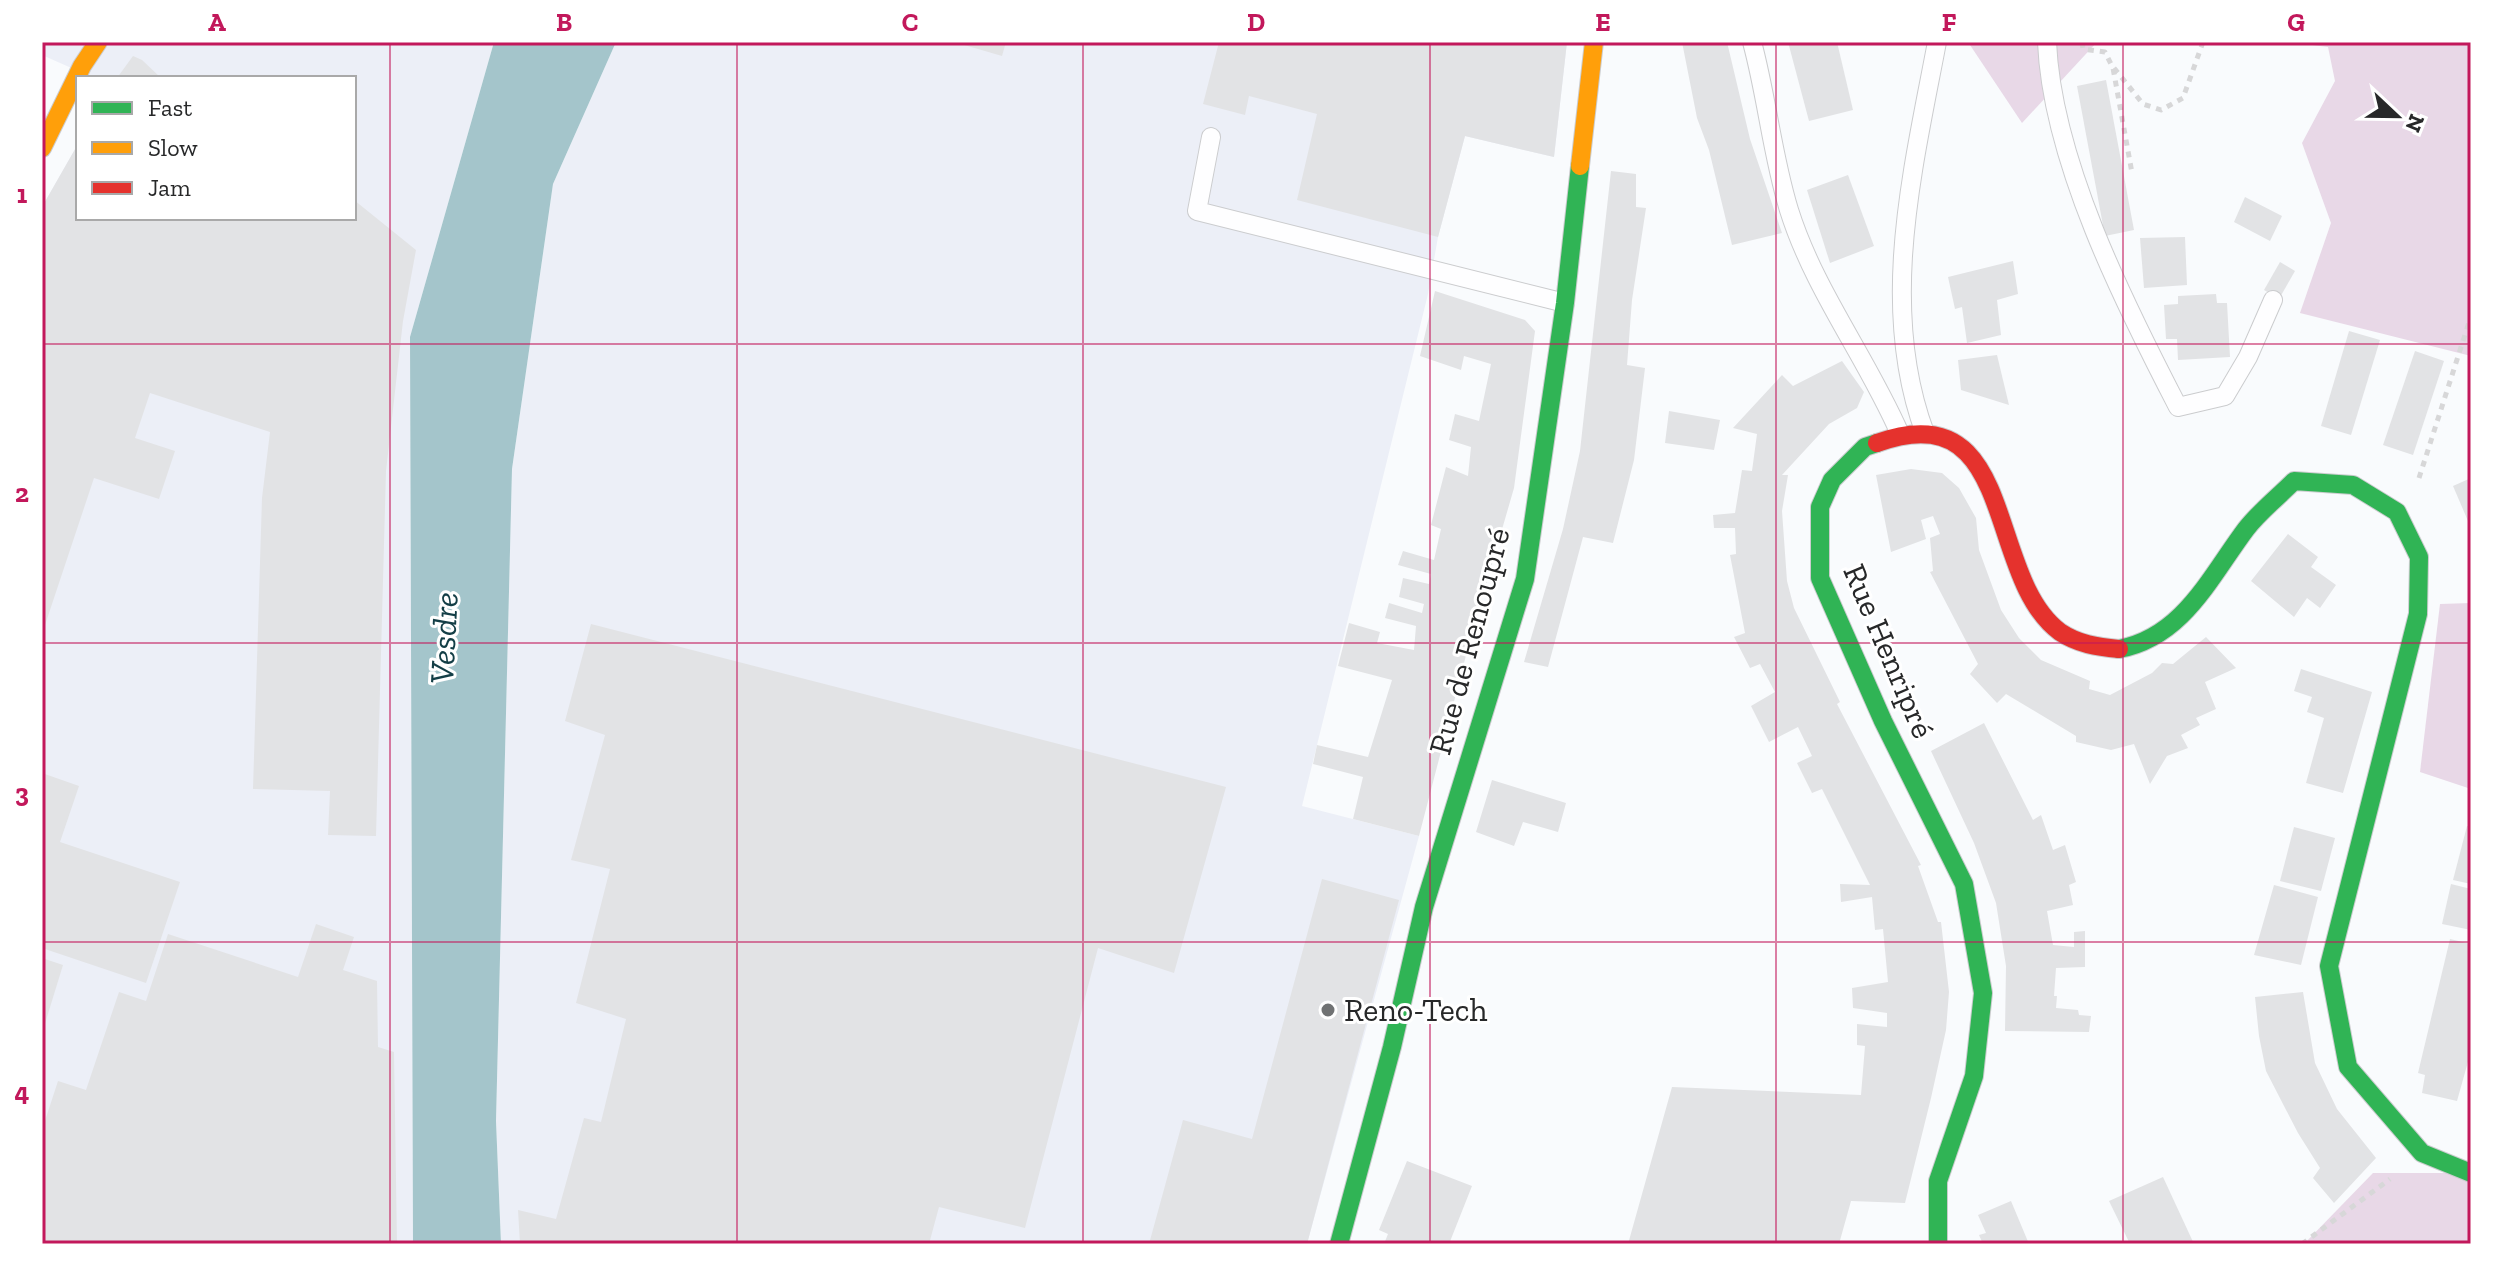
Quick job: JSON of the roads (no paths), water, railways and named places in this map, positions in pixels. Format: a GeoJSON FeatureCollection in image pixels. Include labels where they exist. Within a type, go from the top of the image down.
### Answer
{"type":"FeatureCollection","features":[{"type":"Feature","properties":{"kind":"street"},"geometry":{"type":"LineString","coordinates":[[77,76],[98,42]]}},
{"type":"Feature","properties":{"kind":"street","name":"Rue de Renoupré"},"geometry":{"type":"LineString","coordinates":[[1339,1244],[1392,1047],[1424,907],[1525,579],[1565,303],[1594,42]]}},
{"type":"Feature","properties":{"kind":"street"},"geometry":{"type":"LineString","coordinates":[[42,148],[76,78]]}},
{"type":"Feature","properties":{"kind":"street","name":"Rue Henripré"},"geometry":{"type":"LineString","coordinates":[[1938,1244],[1938,1181],[1974,1076],[1983,993],[1975,946],[1964,884],[1883,721],[1820,578],[1817,537],[1820,507],[1832,480],[1865,447],[1900,434],[1953,440],[1981,467],[2024,579],[2045,617],[2061,632],[2089,646],[2121,649],[2160,634],[2192,606],[2248,526],[2294,481],[2353,485],[2397,512],[2419,557],[2418,614],[2329,966],[2348,1067],[2422,1153],[2471,1173]]}},
{"type":"Feature","properties":{"kind":"lane"},"geometry":{"type":"LineString","coordinates":[[1752,42],[1789,210],[1833,313],[1887,405],[1900,434]]}},
{"type":"Feature","properties":{"kind":"lane"},"geometry":{"type":"LineString","coordinates":[[1926,435],[1910,393],[1905,355],[1903,251],[1937,42]]}},
{"type":"Feature","properties":{"kind":"lane"},"geometry":{"type":"LineString","coordinates":[[2047,42],[2067,160],[2147,347],[2178,407],[2225,396],[2248,357],[2273,300]]}},
{"type":"Feature","properties":{"kind":"lane"},"geometry":{"type":"LineString","coordinates":[[1211,137],[1197,211],[1565,303]]}},
{"type":"Feature","properties":{"kind":"water","name":"Vesdre"},"geometry":{"type":"Polygon","coordinates":[[[494,42],[616,42],[553,184],[512,469],[496,1121],[501,1244],[413,1244],[410,337],[494,42]]]}},
{"type":"Feature","properties":{"kind":"place","name":"Reno-Tech"},"geometry":{"type":"Point","coordinates":[1328,1010]}}]}
